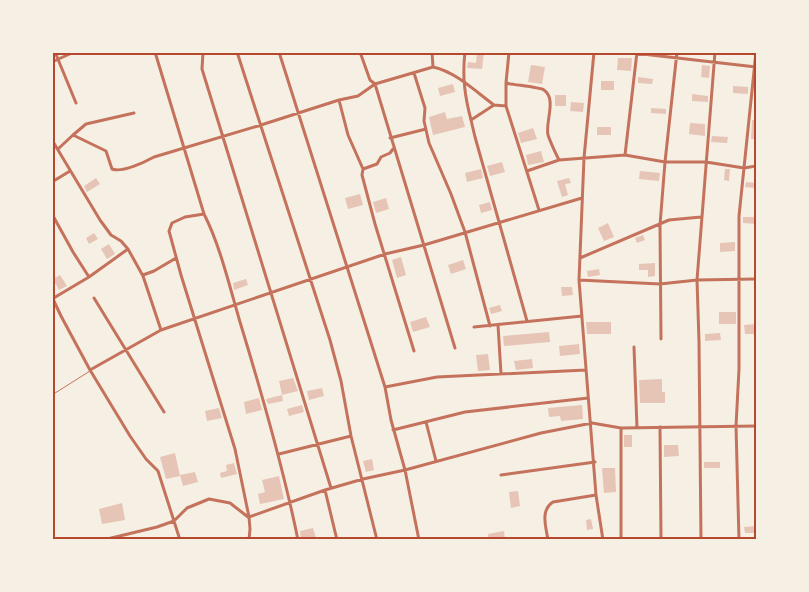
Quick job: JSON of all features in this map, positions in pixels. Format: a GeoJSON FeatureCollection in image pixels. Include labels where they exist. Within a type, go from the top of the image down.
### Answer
{"type":"FeatureCollection","features":[{"type":"Feature","properties":{"kind":"street"},"geometry":{"type":"LineString","coordinates":[[55,52],[76,103]]}},
{"type":"Feature","properties":{"kind":"street"},"geometry":{"type":"LineString","coordinates":[[52,62],[74,52]]}},
{"type":"Feature","properties":{"kind":"street"},"geometry":{"type":"LineString","coordinates":[[155,52],[204,214],[225,269],[279,454],[298,540]]}},
{"type":"Feature","properties":{"kind":"street"},"geometry":{"type":"LineString","coordinates":[[203,52],[202,69],[331,488]]}},
{"type":"Feature","properties":{"kind":"street"},"geometry":{"type":"LineString","coordinates":[[280,52],[385,387],[405,470],[419,540]]}},
{"type":"Feature","properties":{"kind":"street"},"geometry":{"type":"LineString","coordinates":[[360,52],[370,80],[375,84],[455,348]]}},
{"type":"Feature","properties":{"kind":"street"},"geometry":{"type":"LineString","coordinates":[[432,52],[433,67]]}},
{"type":"Feature","properties":{"kind":"street"},"geometry":{"type":"LineString","coordinates":[[465,52],[463,81],[466,100],[475,139],[527,321]]}},
{"type":"Feature","properties":{"kind":"street"},"geometry":{"type":"LineString","coordinates":[[509,52],[506,106],[539,210]]}},
{"type":"Feature","properties":{"kind":"street"},"geometry":{"type":"LineString","coordinates":[[594,52],[584,158],[579,280],[588,398],[592,423],[596,495],[602,540]]}},
{"type":"Feature","properties":{"kind":"street"},"geometry":{"type":"LineString","coordinates":[[625,52],[755,67]]}},
{"type":"Feature","properties":{"kind":"street"},"geometry":{"type":"LineString","coordinates":[[661,339],[660,225],[677,52]]}},
{"type":"Feature","properties":{"kind":"street"},"geometry":{"type":"LineString","coordinates":[[701,540],[697,280],[715,52]]}},
{"type":"Feature","properties":{"kind":"street"},"geometry":{"type":"LineString","coordinates":[[738,540],[736,426],[739,369],[740,216],[756,52]]}},
{"type":"Feature","properties":{"kind":"street"},"geometry":{"type":"LineString","coordinates":[[625,155],[637,53]]}},
{"type":"Feature","properties":{"kind":"street"},"geometry":{"type":"LineString","coordinates":[[238,55],[330,340],[341,381],[351,436],[377,540]]}},
{"type":"Feature","properties":{"kind":"street"},"geometry":{"type":"LineString","coordinates":[[73,135],[106,152],[109,165],[115,171],[339,100],[358,96],[375,84],[433,67],[442,69],[463,81],[494,105],[506,106]]}},
{"type":"Feature","properties":{"kind":"street"},"geometry":{"type":"LineString","coordinates":[[414,73],[425,108],[424,121],[429,143],[465,232],[490,326]]}},
{"type":"Feature","properties":{"kind":"street"},"geometry":{"type":"LineString","coordinates":[[506,83],[541,88],[547,92],[550,104],[548,135],[559,160]]}},
{"type":"Feature","properties":{"kind":"street"},"geometry":{"type":"LineString","coordinates":[[339,100],[348,135],[363,169],[362,175],[368,201],[414,351]]}},
{"type":"Feature","properties":{"kind":"street"},"geometry":{"type":"LineString","coordinates":[[471,120],[494,105]]}},
{"type":"Feature","properties":{"kind":"street"},"geometry":{"type":"LineString","coordinates":[[750,109],[756,110]]}},
{"type":"Feature","properties":{"kind":"street"},"geometry":{"type":"LineString","coordinates":[[58,149],[86,124],[134,113]]}},
{"type":"Feature","properties":{"kind":"street"},"geometry":{"type":"LineString","coordinates":[[390,138],[426,129]]}},
{"type":"Feature","properties":{"kind":"street"},"geometry":{"type":"LineString","coordinates":[[52,140],[110,235],[121,241],[128,249],[142,275],[161,330]]}},
{"type":"Feature","properties":{"kind":"street"},"geometry":{"type":"LineString","coordinates":[[363,169],[377,164],[381,157],[390,153],[393,148]]}},
{"type":"Feature","properties":{"kind":"street"},"geometry":{"type":"LineString","coordinates":[[527,171],[559,160],[625,155],[665,162],[706,162],[744,168],[756,166]]}},
{"type":"Feature","properties":{"kind":"street"},"geometry":{"type":"LineString","coordinates":[[52,182],[70,171]]}},
{"type":"Feature","properties":{"kind":"street"},"geometry":{"type":"LineString","coordinates":[[90,370],[161,330],[235,304],[271,294],[309,279],[385,254],[424,245],[582,198]]}},
{"type":"Feature","properties":{"kind":"street"},"geometry":{"type":"LineString","coordinates":[[52,214],[89,277]]}},
{"type":"Feature","properties":{"kind":"street"},"geometry":{"type":"LineString","coordinates":[[204,214],[185,217],[172,223],[169,226],[169,230],[235,449],[249,517],[249,540]]}},
{"type":"Feature","properties":{"kind":"street"},"geometry":{"type":"LineString","coordinates":[[580,258],[669,220],[701,217]]}},
{"type":"Feature","properties":{"kind":"street"},"geometry":{"type":"LineString","coordinates":[[128,249],[89,277],[53,299],[60,316],[90,370],[130,436],[146,459],[158,471],[180,540]]}},
{"type":"Feature","properties":{"kind":"street"},"geometry":{"type":"LineString","coordinates":[[142,275],[154,271],[176,258]]}},
{"type":"Feature","properties":{"kind":"street"},"geometry":{"type":"LineString","coordinates":[[579,280],[660,284],[697,280],[756,279]]}},
{"type":"Feature","properties":{"kind":"street"},"geometry":{"type":"LineString","coordinates":[[94,298],[164,412]]}},
{"type":"Feature","properties":{"kind":"street"},"geometry":{"type":"LineString","coordinates":[[474,327],[582,316]]}},
{"type":"Feature","properties":{"kind":"street"},"geometry":{"type":"LineString","coordinates":[[498,325],[501,374]]}},
{"type":"Feature","properties":{"kind":"street"},"geometry":{"type":"LineString","coordinates":[[634,347],[637,428]]}},
{"type":"Feature","properties":{"kind":"street"},"geometry":{"type":"LineString","coordinates":[[385,387],[437,377],[586,370]]}},
{"type":"Feature","properties":{"kind":"street"},"geometry":{"type":"LineString","coordinates":[[394,430],[465,412],[588,398]]}},
{"type":"Feature","properties":{"kind":"street"},"geometry":{"type":"LineString","coordinates":[[426,422],[436,461]]}},
{"type":"Feature","properties":{"kind":"street"},"geometry":{"type":"LineString","coordinates":[[249,517],[325,490],[363,479],[592,423],[621,428],[756,426]]}},
{"type":"Feature","properties":{"kind":"street"},"geometry":{"type":"LineString","coordinates":[[660,427],[661,540]]}},
{"type":"Feature","properties":{"kind":"street"},"geometry":{"type":"LineString","coordinates":[[620,540],[621,428]]}},
{"type":"Feature","properties":{"kind":"street"},"geometry":{"type":"LineString","coordinates":[[279,454],[351,436]]}},
{"type":"Feature","properties":{"kind":"street"},"geometry":{"type":"LineString","coordinates":[[501,475],[595,462]]}},
{"type":"Feature","properties":{"kind":"street"},"geometry":{"type":"LineString","coordinates":[[325,490],[337,540]]}},
{"type":"Feature","properties":{"kind":"street"},"geometry":{"type":"LineString","coordinates":[[548,540],[545,512],[547,506],[553,502],[596,495]]}},
{"type":"Feature","properties":{"kind":"street"},"geometry":{"type":"LineString","coordinates":[[104,540],[174,521],[187,508],[208,500],[230,503],[249,517]]}},
{"type":"Feature","properties":{"kind":"lane"},"geometry":{"type":"LineString","coordinates":[[52,395],[90,370]]}},
{"type":"Feature","properties":{"kind":"building"},"geometry":{"type":"Polygon","coordinates":[[[477,52],[484,52],[482,69],[467,68],[468,62],[476,63],[477,52]]]}},
{"type":"Feature","properties":{"kind":"building"},"geometry":{"type":"Polygon","coordinates":[[[618,58],[632,58],[631,71],[617,70],[618,58]]]}},
{"type":"Feature","properties":{"kind":"building"},"geometry":{"type":"Polygon","coordinates":[[[531,65],[545,67],[542,84],[528,82],[531,65]]]}},
{"type":"Feature","properties":{"kind":"building"},"geometry":{"type":"Polygon","coordinates":[[[702,65],[710,66],[709,78],[701,77],[702,65]]]}},
{"type":"Feature","properties":{"kind":"building"},"geometry":{"type":"Polygon","coordinates":[[[638,77],[653,79],[652,84],[638,83],[638,77]]]}},
{"type":"Feature","properties":{"kind":"building"},"geometry":{"type":"Polygon","coordinates":[[[601,81],[614,81],[614,90],[601,90],[601,81]]]}},
{"type":"Feature","properties":{"kind":"building"},"geometry":{"type":"Polygon","coordinates":[[[453,84],[455,92],[440,96],[438,88],[453,84]]]}},
{"type":"Feature","properties":{"kind":"building"},"geometry":{"type":"Polygon","coordinates":[[[733,86],[748,87],[748,94],[733,93],[733,86]]]}},
{"type":"Feature","properties":{"kind":"building"},"geometry":{"type":"Polygon","coordinates":[[[692,94],[708,96],[708,102],[692,101],[692,94]]]}},
{"type":"Feature","properties":{"kind":"building"},"geometry":{"type":"Polygon","coordinates":[[[555,95],[566,95],[566,106],[555,106],[555,95]]]}},
{"type":"Feature","properties":{"kind":"building"},"geometry":{"type":"Polygon","coordinates":[[[571,102],[584,103],[583,112],[570,111],[571,102]]]}},
{"type":"Feature","properties":{"kind":"building"},"geometry":{"type":"Polygon","coordinates":[[[651,108],[666,109],[666,114],[651,113],[651,108]]]}},
{"type":"Feature","properties":{"kind":"building"},"geometry":{"type":"Polygon","coordinates":[[[445,112],[447,119],[462,116],[465,127],[433,135],[429,117],[445,112]]]}},
{"type":"Feature","properties":{"kind":"building"},"geometry":{"type":"Polygon","coordinates":[[[752,120],[756,120],[756,139],[751,139],[752,120]]]}},
{"type":"Feature","properties":{"kind":"building"},"geometry":{"type":"Polygon","coordinates":[[[690,123],[705,124],[705,136],[689,134],[690,123]]]}},
{"type":"Feature","properties":{"kind":"building"},"geometry":{"type":"Polygon","coordinates":[[[597,127],[611,127],[611,135],[597,135],[597,127]]]}},
{"type":"Feature","properties":{"kind":"building"},"geometry":{"type":"Polygon","coordinates":[[[533,128],[537,139],[521,143],[518,133],[533,128]]]}},
{"type":"Feature","properties":{"kind":"building"},"geometry":{"type":"Polygon","coordinates":[[[712,136],[728,137],[727,143],[711,142],[712,136]]]}},
{"type":"Feature","properties":{"kind":"building"},"geometry":{"type":"Polygon","coordinates":[[[541,151],[544,162],[528,165],[526,155],[541,151]]]}},
{"type":"Feature","properties":{"kind":"building"},"geometry":{"type":"Polygon","coordinates":[[[502,162],[505,172],[490,176],[487,166],[502,162]]]}},
{"type":"Feature","properties":{"kind":"building"},"geometry":{"type":"Polygon","coordinates":[[[481,169],[483,178],[467,182],[465,173],[481,169]]]}},
{"type":"Feature","properties":{"kind":"building"},"geometry":{"type":"Polygon","coordinates":[[[725,169],[730,169],[729,181],[724,180],[725,169]]]}},
{"type":"Feature","properties":{"kind":"building"},"geometry":{"type":"Polygon","coordinates":[[[640,171],[660,173],[659,181],[639,179],[640,171]]]}},
{"type":"Feature","properties":{"kind":"building"},"geometry":{"type":"Polygon","coordinates":[[[96,178],[100,184],[87,192],[84,186],[96,178]]]}},
{"type":"Feature","properties":{"kind":"building"},"geometry":{"type":"Polygon","coordinates":[[[569,178],[571,183],[565,184],[568,195],[562,197],[557,181],[569,178]]]}},
{"type":"Feature","properties":{"kind":"building"},"geometry":{"type":"Polygon","coordinates":[[[746,182],[756,183],[756,188],[745,187],[746,182]]]}},
{"type":"Feature","properties":{"kind":"building"},"geometry":{"type":"Polygon","coordinates":[[[360,194],[363,205],[348,209],[345,198],[360,194]]]}},
{"type":"Feature","properties":{"kind":"building"},"geometry":{"type":"Polygon","coordinates":[[[386,198],[389,209],[376,213],[373,202],[386,198]]]}},
{"type":"Feature","properties":{"kind":"building"},"geometry":{"type":"Polygon","coordinates":[[[490,202],[492,210],[481,213],[479,205],[490,202]]]}},
{"type":"Feature","properties":{"kind":"building"},"geometry":{"type":"Polygon","coordinates":[[[743,217],[756,217],[756,224],[743,223],[743,217]]]}},
{"type":"Feature","properties":{"kind":"building"},"geometry":{"type":"Polygon","coordinates":[[[608,223],[614,237],[604,241],[598,228],[608,223]]]}},
{"type":"Feature","properties":{"kind":"building"},"geometry":{"type":"Polygon","coordinates":[[[94,233],[98,239],[89,244],[86,238],[94,233]]]}},
{"type":"Feature","properties":{"kind":"building"},"geometry":{"type":"Polygon","coordinates":[[[643,235],[645,240],[637,243],[635,238],[643,235]]]}},
{"type":"Feature","properties":{"kind":"building"},"geometry":{"type":"Polygon","coordinates":[[[735,242],[735,251],[720,252],[720,243],[735,242]]]}},
{"type":"Feature","properties":{"kind":"building"},"geometry":{"type":"Polygon","coordinates":[[[109,244],[115,254],[107,259],[101,249],[109,244]]]}},
{"type":"Feature","properties":{"kind":"building"},"geometry":{"type":"Polygon","coordinates":[[[401,257],[406,275],[397,278],[392,260],[401,257]]]}},
{"type":"Feature","properties":{"kind":"building"},"geometry":{"type":"Polygon","coordinates":[[[463,260],[466,269],[451,274],[448,265],[463,260]]]}},
{"type":"Feature","properties":{"kind":"building"},"geometry":{"type":"Polygon","coordinates":[[[655,263],[655,276],[648,277],[648,270],[639,270],[639,264],[655,263]]]}},
{"type":"Feature","properties":{"kind":"building"},"geometry":{"type":"Polygon","coordinates":[[[599,269],[600,275],[588,277],[587,271],[599,269]]]}},
{"type":"Feature","properties":{"kind":"building"},"geometry":{"type":"Polygon","coordinates":[[[60,275],[67,286],[59,290],[53,279],[60,275]]]}},
{"type":"Feature","properties":{"kind":"building"},"geometry":{"type":"Polygon","coordinates":[[[246,279],[248,285],[234,290],[233,283],[246,279]]]}},
{"type":"Feature","properties":{"kind":"building"},"geometry":{"type":"Polygon","coordinates":[[[561,287],[572,287],[573,295],[562,296],[561,287]]]}},
{"type":"Feature","properties":{"kind":"building"},"geometry":{"type":"Polygon","coordinates":[[[500,305],[502,311],[491,314],[489,308],[500,305]]]}},
{"type":"Feature","properties":{"kind":"building"},"geometry":{"type":"Polygon","coordinates":[[[719,312],[736,312],[736,324],[719,324],[719,312]]]}},
{"type":"Feature","properties":{"kind":"building"},"geometry":{"type":"Polygon","coordinates":[[[426,317],[430,327],[413,332],[410,322],[426,317]]]}},
{"type":"Feature","properties":{"kind":"building"},"geometry":{"type":"Polygon","coordinates":[[[586,322],[611,322],[611,334],[587,334],[586,322]]]}},
{"type":"Feature","properties":{"kind":"building"},"geometry":{"type":"Polygon","coordinates":[[[756,324],[756,334],[745,334],[744,325],[756,324]]]}},
{"type":"Feature","properties":{"kind":"building"},"geometry":{"type":"Polygon","coordinates":[[[549,332],[550,342],[504,346],[503,336],[549,332]]]}},
{"type":"Feature","properties":{"kind":"building"},"geometry":{"type":"Polygon","coordinates":[[[720,333],[721,340],[705,341],[705,334],[720,333]]]}},
{"type":"Feature","properties":{"kind":"building"},"geometry":{"type":"Polygon","coordinates":[[[579,344],[580,354],[560,356],[559,346],[579,344]]]}},
{"type":"Feature","properties":{"kind":"building"},"geometry":{"type":"Polygon","coordinates":[[[488,354],[490,370],[478,371],[476,355],[488,354]]]}},
{"type":"Feature","properties":{"kind":"building"},"geometry":{"type":"Polygon","coordinates":[[[532,359],[533,368],[516,370],[514,361],[532,359]]]}},
{"type":"Feature","properties":{"kind":"building"},"geometry":{"type":"Polygon","coordinates":[[[293,378],[298,391],[282,395],[279,381],[293,378]]]}},
{"type":"Feature","properties":{"kind":"building"},"geometry":{"type":"Polygon","coordinates":[[[662,379],[662,392],[665,392],[665,403],[640,403],[639,380],[662,379]]]}},
{"type":"Feature","properties":{"kind":"building"},"geometry":{"type":"Polygon","coordinates":[[[322,388],[324,396],[309,400],[307,391],[322,388]]]}},
{"type":"Feature","properties":{"kind":"building"},"geometry":{"type":"Polygon","coordinates":[[[282,395],[283,401],[268,404],[266,399],[282,395]]]}},
{"type":"Feature","properties":{"kind":"building"},"geometry":{"type":"Polygon","coordinates":[[[259,398],[262,410],[246,414],[244,402],[259,398]]]}},
{"type":"Feature","properties":{"kind":"building"},"geometry":{"type":"Polygon","coordinates":[[[302,405],[304,412],[289,416],[287,409],[302,405]]]}},
{"type":"Feature","properties":{"kind":"building"},"geometry":{"type":"Polygon","coordinates":[[[582,405],[583,419],[561,421],[560,416],[549,417],[548,408],[582,405]]]}},
{"type":"Feature","properties":{"kind":"building"},"geometry":{"type":"Polygon","coordinates":[[[219,408],[222,418],[207,421],[205,411],[219,408]]]}},
{"type":"Feature","properties":{"kind":"building"},"geometry":{"type":"Polygon","coordinates":[[[624,435],[632,435],[632,447],[624,447],[624,435]]]}},
{"type":"Feature","properties":{"kind":"building"},"geometry":{"type":"Polygon","coordinates":[[[664,445],[678,445],[679,456],[664,457],[664,445]]]}},
{"type":"Feature","properties":{"kind":"building"},"geometry":{"type":"Polygon","coordinates":[[[175,453],[180,476],[166,479],[160,457],[175,453]]]}},
{"type":"Feature","properties":{"kind":"building"},"geometry":{"type":"Polygon","coordinates":[[[372,459],[374,470],[366,472],[363,461],[372,459]]]}},
{"type":"Feature","properties":{"kind":"building"},"geometry":{"type":"Polygon","coordinates":[[[704,462],[720,462],[720,468],[704,468],[704,462]]]}},
{"type":"Feature","properties":{"kind":"building"},"geometry":{"type":"Polygon","coordinates":[[[234,463],[237,474],[221,478],[220,473],[227,471],[226,465],[234,463]]]}},
{"type":"Feature","properties":{"kind":"building"},"geometry":{"type":"Polygon","coordinates":[[[602,468],[615,468],[616,492],[604,493],[602,468]]]}},
{"type":"Feature","properties":{"kind":"building"},"geometry":{"type":"Polygon","coordinates":[[[195,472],[198,482],[183,486],[180,475],[195,472]]]}},
{"type":"Feature","properties":{"kind":"building"},"geometry":{"type":"Polygon","coordinates":[[[279,476],[284,499],[260,504],[258,494],[265,492],[262,480],[279,476]]]}},
{"type":"Feature","properties":{"kind":"building"},"geometry":{"type":"Polygon","coordinates":[[[518,491],[520,506],[511,508],[509,492],[518,491]]]}},
{"type":"Feature","properties":{"kind":"building"},"geometry":{"type":"Polygon","coordinates":[[[122,503],[125,520],[102,524],[99,509],[122,503]]]}},
{"type":"Feature","properties":{"kind":"building"},"geometry":{"type":"Polygon","coordinates":[[[591,519],[593,529],[587,530],[586,520],[591,519]]]}},
{"type":"Feature","properties":{"kind":"building"},"geometry":{"type":"Polygon","coordinates":[[[756,526],[756,533],[745,533],[744,527],[756,526]]]}},
{"type":"Feature","properties":{"kind":"building"},"geometry":{"type":"Polygon","coordinates":[[[313,528],[316,538],[301,540],[300,531],[313,528]]]}},
{"type":"Feature","properties":{"kind":"building"},"geometry":{"type":"Polygon","coordinates":[[[504,531],[505,540],[489,540],[488,534],[504,531]]]}}]}
